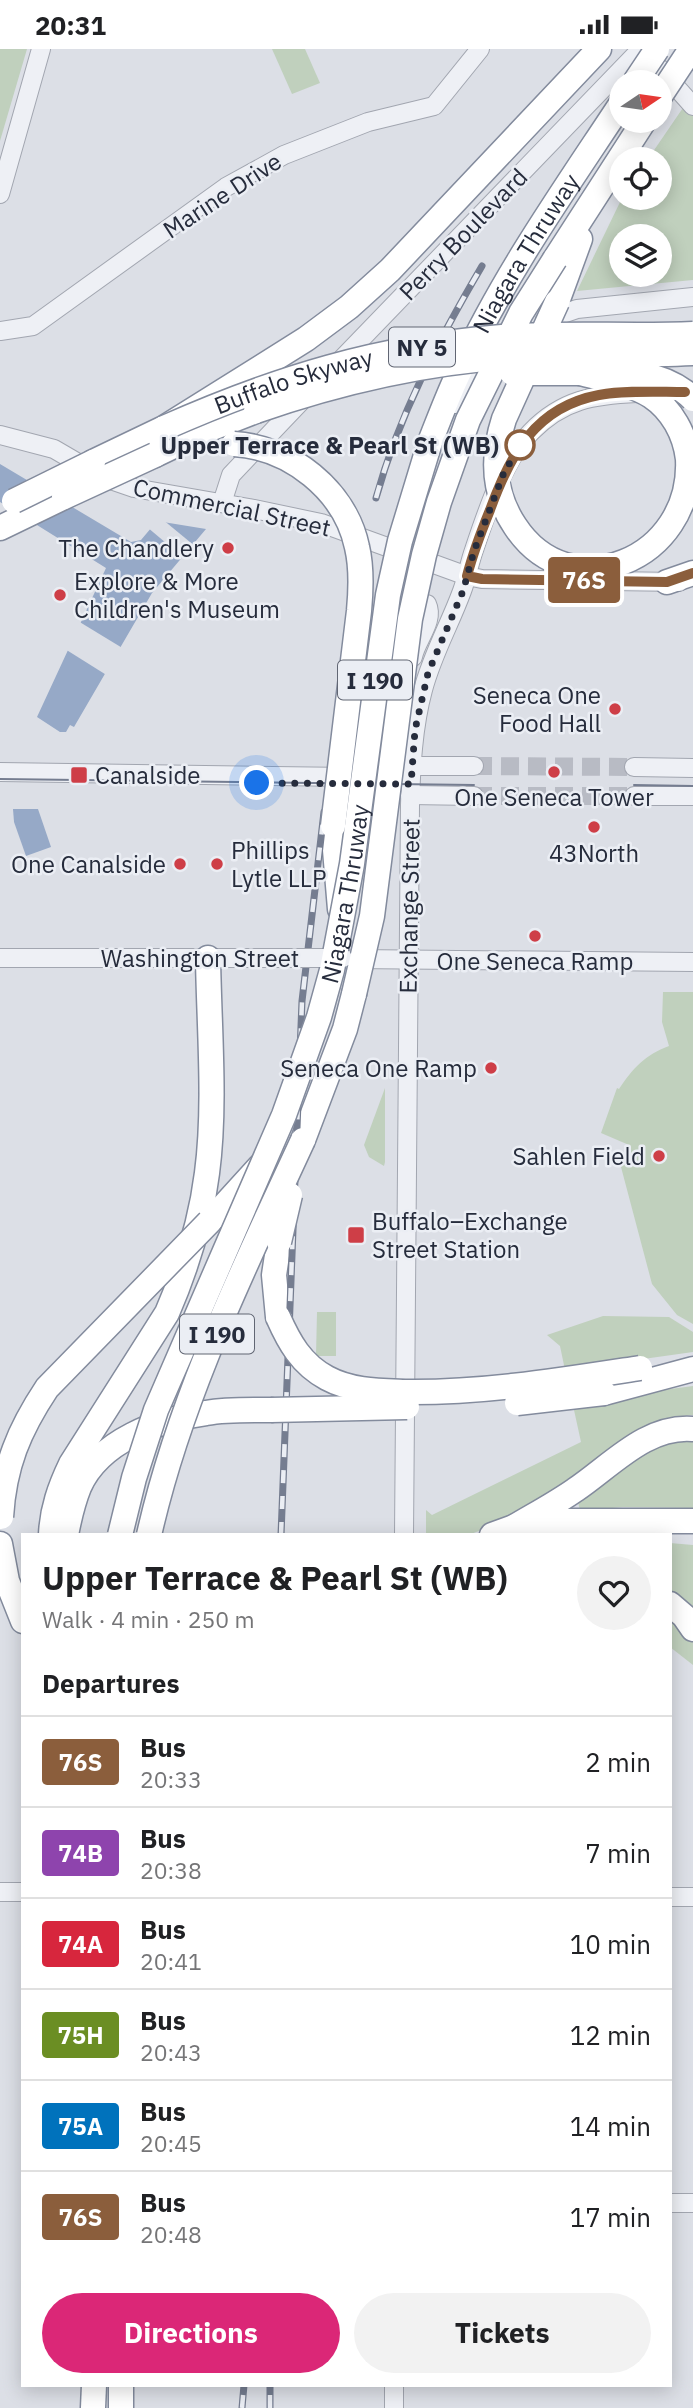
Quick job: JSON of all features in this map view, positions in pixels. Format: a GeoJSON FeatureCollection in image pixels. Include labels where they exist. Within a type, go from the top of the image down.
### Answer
{"type":"FeatureCollection","features":[{"type":"Feature","properties":{"kind":"highway"},"geometry":{"type":"LineString","coordinates":[[164,428],[306,339],[370,289],[599,49]]}},
{"type":"Feature","properties":{"kind":"highway"},"geometry":{"type":"LineString","coordinates":[[634,70],[657,49]]}},
{"type":"Feature","properties":{"kind":"highway"},"geometry":{"type":"LineString","coordinates":[[672,85],[691,49]]}},
{"type":"Feature","properties":{"kind":"highway","name":"Niagara Thruway"},"geometry":{"type":"LineString","coordinates":[[120,1533],[137,1467],[164,1389],[296,1084],[319,1017],[332,970],[352,864],[388,596],[410,503],[430,442],[461,367],[497,300],[609,122]]}},
{"type":"Feature","properties":{"kind":"highway","name":"Niagara Thruway"},"geometry":{"type":"LineString","coordinates":[[150,1533],[173,1446],[196,1382],[303,1140],[345,1029],[372,916],[411,619],[424,555],[439,502],[468,420],[521,313],[636,133]]}},
{"type":"Feature","properties":{"kind":"highway"},"geometry":{"type":"LineString","coordinates":[[580,373],[630,386],[651,397],[673,419],[686,445],[688,489],[681,511],[668,533],[649,551],[630,561],[607,567],[583,567],[565,563],[544,554],[530,544],[509,517],[500,497],[496,477],[498,439],[504,419],[557,302],[594,198]]}},
{"type":"Feature","properties":{"kind":"highway","name":"Buffalo Skyway"},"geometry":{"type":"LineString","coordinates":[[0,507],[164,428],[245,394],[320,369],[378,354],[502,337],[693,334]]}},
{"type":"Feature","properties":{"kind":"highway","name":"Buffalo Skyway"},"geometry":{"type":"LineString","coordinates":[[0,528],[230,421],[298,396],[356,381],[415,369],[520,356],[693,353]]}},
{"type":"Feature","properties":{"kind":"highway"},"geometry":{"type":"LineString","coordinates":[[415,369],[501,373],[614,372],[654,376],[680,388],[693,399]]}},
{"type":"Feature","properties":{"kind":"highway"},"geometry":{"type":"LineString","coordinates":[[155,455],[215,446],[253,445],[288,458],[307,471],[336,500],[349,521],[357,546],[361,585],[333,826],[342,923]]}},
{"type":"Feature","properties":{"kind":"highway"},"geometry":{"type":"LineString","coordinates":[[667,582],[693,573]]}},
{"type":"Feature","properties":{"kind":"highway"},"geometry":{"type":"LineString","coordinates":[[51,1533],[54,1506],[71,1464],[153,1336],[176,1290],[195,1232],[207,1171],[210,1117],[208,958]]}},
{"type":"Feature","properties":{"kind":"highway"},"geometry":{"type":"LineString","coordinates":[[303,1140],[279,1242],[274,1275],[275,1295],[278,1317],[290,1344],[307,1364],[327,1378],[350,1387],[369,1390],[429,1392],[507,1387],[640,1368],[693,1367]]}},
{"type":"Feature","properties":{"kind":"highway"},"geometry":{"type":"LineString","coordinates":[[21,1618],[6,1581],[0,1543],[2,1492],[9,1462],[31,1412],[47,1388],[79,1352],[162,1272],[263,1163]]}},
{"type":"Feature","properties":{"kind":"highway"},"geometry":{"type":"LineString","coordinates":[[67,1533],[79,1486],[103,1454],[130,1436],[182,1417],[221,1411],[510,1403],[604,1392],[693,1367]]}},
{"type":"Feature","properties":{"kind":"highway"},"geometry":{"type":"LineString","coordinates":[[503,1531],[575,1490],[653,1436],[668,1430],[693,1429]]}},
{"type":"Feature","properties":{"kind":"highway"},"geometry":{"type":"LineString","coordinates":[[503,1531],[559,1521],[688,1521]]}},
{"type":"Feature","properties":{"kind":"highway"},"geometry":{"type":"LineString","coordinates":[[589,1533],[634,1521]]}},
{"type":"Feature","properties":{"kind":"highway"},"geometry":{"type":"LineString","coordinates":[[672,1606],[693,1629]]}},
{"type":"Feature","properties":{"kind":"highway"},"geometry":{"type":"LineString","coordinates":[[93,2408],[94,2387]]}},
{"type":"Feature","properties":{"kind":"highway"},"geometry":{"type":"LineString","coordinates":[[121,2387],[121,2408]]}},
{"type":"Feature","properties":{"kind":"street"},"geometry":{"type":"LineString","coordinates":[[0,194],[41,49]]}},
{"type":"Feature","properties":{"kind":"street","name":"Marine Drive"},"geometry":{"type":"LineString","coordinates":[[0,331],[33,326],[226,187],[284,155],[368,122],[434,106],[480,49]]}},
{"type":"Feature","properties":{"kind":"street"},"geometry":{"type":"LineString","coordinates":[[641,49],[654,70]]}},
{"type":"Feature","properties":{"kind":"street","name":"Perry Boulevard"},"geometry":{"type":"LineString","coordinates":[[633,70],[641,49]]}},
{"type":"Feature","properties":{"kind":"street"},"geometry":{"type":"LineString","coordinates":[[672,87],[693,61]]}},
{"type":"Feature","properties":{"kind":"street"},"geometry":{"type":"LineString","coordinates":[[672,94],[692,106]]}},
{"type":"Feature","properties":{"kind":"street","name":"Perry Boulevard"},"geometry":{"type":"LineString","coordinates":[[222,503],[231,475],[609,95]]}},
{"type":"Feature","properties":{"kind":"street"},"geometry":{"type":"LineString","coordinates":[[395,598],[427,604],[430,610],[415,647],[404,722],[379,721],[385,653],[402,552],[429,462],[450,412],[471,378],[514,334],[533,324],[577,309],[693,297]]}},
{"type":"Feature","properties":{"kind":"street","name":"Exchange Street"},"geometry":{"type":"LineString","coordinates":[[404,1533],[411,781],[415,730],[422,691],[503,475],[516,450],[531,432],[549,416],[577,401],[600,395],[693,392]]}},
{"type":"Feature","properties":{"kind":"street","name":"Commercial Street"},"geometry":{"type":"LineString","coordinates":[[0,435],[54,449],[102,477],[134,488],[321,523],[467,576],[482,579],[693,582]]}},
{"type":"Feature","properties":{"kind":"street"},"geometry":{"type":"LineString","coordinates":[[0,780],[411,781],[474,766]]}},
{"type":"Feature","properties":{"kind":"street"},"geometry":{"type":"LineString","coordinates":[[634,767],[693,768]]}},
{"type":"Feature","properties":{"kind":"street"},"geometry":{"type":"LineString","coordinates":[[0,772],[411,781],[474,796]]}},
{"type":"Feature","properties":{"kind":"street"},"geometry":{"type":"LineString","coordinates":[[634,796],[693,796]]}},
{"type":"Feature","properties":{"kind":"street","name":"Washington Street"},"geometry":{"type":"LineString","coordinates":[[0,958],[693,962]]}},
{"type":"Feature","properties":{"kind":"street"},"geometry":{"type":"LineString","coordinates":[[0,1892],[21,1892]]}},
{"type":"Feature","properties":{"kind":"street"},"geometry":{"type":"LineString","coordinates":[[672,1897],[693,1897]]}},
{"type":"Feature","properties":{"kind":"street"},"geometry":{"type":"LineString","coordinates":[[672,2203],[693,2203]]}},
{"type":"Feature","properties":{"kind":"street"},"geometry":{"type":"LineString","coordinates":[[394,2387],[394,2408]]}},
{"type":"Feature","properties":{"kind":"green space"},"geometry":{"type":"Polygon","coordinates":[[[0,49],[27,49],[0,141],[0,49]]]}},
{"type":"Feature","properties":{"kind":"green space"},"geometry":{"type":"Polygon","coordinates":[[[272,49],[305,49],[320,83],[292,94],[272,49]]]}},
{"type":"Feature","properties":{"kind":"green space"},"geometry":{"type":"Polygon","coordinates":[[[689,99],[693,104],[693,280],[672,282],[672,224],[609,224],[616,210],[672,210],[672,147],[656,147],[666,133],[672,133],[672,124],[689,99]]]}},
{"type":"Feature","properties":{"kind":"green space"},"geometry":{"type":"Polygon","coordinates":[[[609,225],[609,287],[619,287],[577,291],[609,225]]]}},
{"type":"Feature","properties":{"kind":"green space","name":"Sahlen Field"},"geometry":{"type":"Polygon","coordinates":[[[663,992],[693,992],[693,1324],[677,1315],[652,1284],[621,1167],[629,1145],[601,1133],[617,1088],[619,1089],[646,1058],[669,1046],[662,1022],[663,992]]]}},
{"type":"Feature","properties":{"kind":"green space"},"geometry":{"type":"Polygon","coordinates":[[[385,1088],[384,1166],[369,1157],[364,1145],[385,1088]]]}},
{"type":"Feature","properties":{"kind":"green space"},"geometry":{"type":"Polygon","coordinates":[[[317,1312],[336,1312],[336,1356],[316,1356],[317,1312]]]}},
{"type":"Feature","properties":{"kind":"green space"},"geometry":{"type":"Polygon","coordinates":[[[603,1316],[669,1317],[693,1332],[693,1352],[565,1370],[560,1346],[547,1335],[603,1316]]]}},
{"type":"Feature","properties":{"kind":"green space"},"geometry":{"type":"Polygon","coordinates":[[[693,1386],[693,1415],[672,1417],[640,1429],[517,1517],[473,1533],[426,1533],[426,1510],[432,1515],[581,1442],[574,1410],[648,1392],[693,1386]]]}},
{"type":"Feature","properties":{"kind":"green space"},"geometry":{"type":"Polygon","coordinates":[[[693,1437],[693,1508],[623,1507],[580,1511],[578,1502],[652,1447],[693,1437]]]}},
{"type":"Feature","properties":{"kind":"green space"},"geometry":{"type":"Polygon","coordinates":[[[672,1543],[693,1545],[693,1612],[672,1591],[672,1543]]]}},
{"type":"Feature","properties":{"kind":"green space"},"geometry":{"type":"Polygon","coordinates":[[[672,1617],[693,1642],[693,1665],[672,1649],[672,1617]]]}},
{"type":"Feature","properties":{"kind":"water"},"geometry":{"type":"Polygon","coordinates":[[[0,464],[131,542],[141,540],[157,521],[206,529],[152,593],[74,727],[70,725],[66,732],[60,732],[37,717],[106,568],[0,502],[0,464]]]}},
{"type":"Feature","properties":{"kind":"water"},"geometry":{"type":"Polygon","coordinates":[[[13,809],[38,809],[51,847],[26,856],[14,822],[13,809]]]}},
{"type":"Feature","properties":{"kind":"pier"},"geometry":{"type":"Polygon","coordinates":[[[155,519],[162,519],[196,547],[185,559],[147,527],[155,519]]]}},
{"type":"Feature","properties":{"kind":"pier"},"geometry":{"type":"Polygon","coordinates":[[[78,621],[124,649],[108,676],[65,649],[78,621]]]}},
{"type":"Feature","properties":{"kind":"tunnel"},"geometry":{"type":"LineString","coordinates":[[474,766],[634,767]]}},
{"type":"Feature","properties":{"kind":"tunnel"},"geometry":{"type":"LineString","coordinates":[[474,796],[634,796]]}},
{"type":"Feature","properties":{"kind":"tram line"},"geometry":{"type":"LineString","coordinates":[[0,779],[474,785]]}},
{"type":"Feature","properties":{"kind":"tram line"},"geometry":{"type":"LineString","coordinates":[[634,785],[693,786]]}},
{"type":"Feature","properties":{"kind":"railway"},"geometry":{"type":"LineString","coordinates":[[376,498],[396,437],[421,379],[482,266]]}},
{"type":"Feature","properties":{"kind":"railway"},"geometry":{"type":"LineString","coordinates":[[281,1533],[302,1001],[324,812]]}},
{"type":"Feature","properties":{"kind":"railway"},"geometry":{"type":"LineString","coordinates":[[242,2408],[244,2387]]}},
{"type":"Feature","properties":{"kind":"railway"},"geometry":{"type":"LineString","coordinates":[[270,2387],[270,2408]]}},
{"type":"Feature","properties":{"kind":"bus line","name":"76S"},"geometry":{"type":"LineString","coordinates":[[685,392],[600,395],[577,401],[549,416],[516,450],[503,475],[467,576],[482,579],[667,582],[688,577],[693,573]]}},
{"type":"Feature","properties":{"kind":"place","name":"Upper Terrace & Pearl St (WB)"},"geometry":{"type":"Point","coordinates":[520,445]}},
{"type":"Feature","properties":{"kind":"place","name":"The Chandlery"},"geometry":{"type":"Point","coordinates":[228,548]}},
{"type":"Feature","properties":{"kind":"place","name":"Explore & More Children's Museum"},"geometry":{"type":"Point","coordinates":[60,595]}},
{"type":"Feature","properties":{"kind":"place","name":"Seneca One Food Hall"},"geometry":{"type":"Point","coordinates":[615,709]}},
{"type":"Feature","properties":{"kind":"place","name":"One Seneca Tower"},"geometry":{"type":"Point","coordinates":[554,772]}},
{"type":"Feature","properties":{"kind":"place","name":"Canalside"},"geometry":{"type":"Point","coordinates":[79,775]}},
{"type":"Feature","properties":{"kind":"place","name":"43North"},"geometry":{"type":"Point","coordinates":[594,827]}},
{"type":"Feature","properties":{"kind":"place","name":"One Canalside"},"geometry":{"type":"Point","coordinates":[180,864]}},
{"type":"Feature","properties":{"kind":"place","name":"Phillips Lytle LLP"},"geometry":{"type":"Point","coordinates":[217,864]}},
{"type":"Feature","properties":{"kind":"place","name":"One Seneca Ramp"},"geometry":{"type":"Point","coordinates":[535,936]}},
{"type":"Feature","properties":{"kind":"place","name":"Seneca One Ramp"},"geometry":{"type":"Point","coordinates":[491,1068]}},
{"type":"Feature","properties":{"kind":"place","name":"Sahlen Field"},"geometry":{"type":"Point","coordinates":[659,1156]}},
{"type":"Feature","properties":{"kind":"place","name":"Buffalo–Exchange Street Station"},"geometry":{"type":"Point","coordinates":[356,1235]}},
{"type":"Feature","properties":{"kind":"route"},"geometry":{"type":"LineString","coordinates":[[257,783],[411,784],[415,730],[422,691],[463,591],[474,551],[503,475],[520,445]]}}]}
